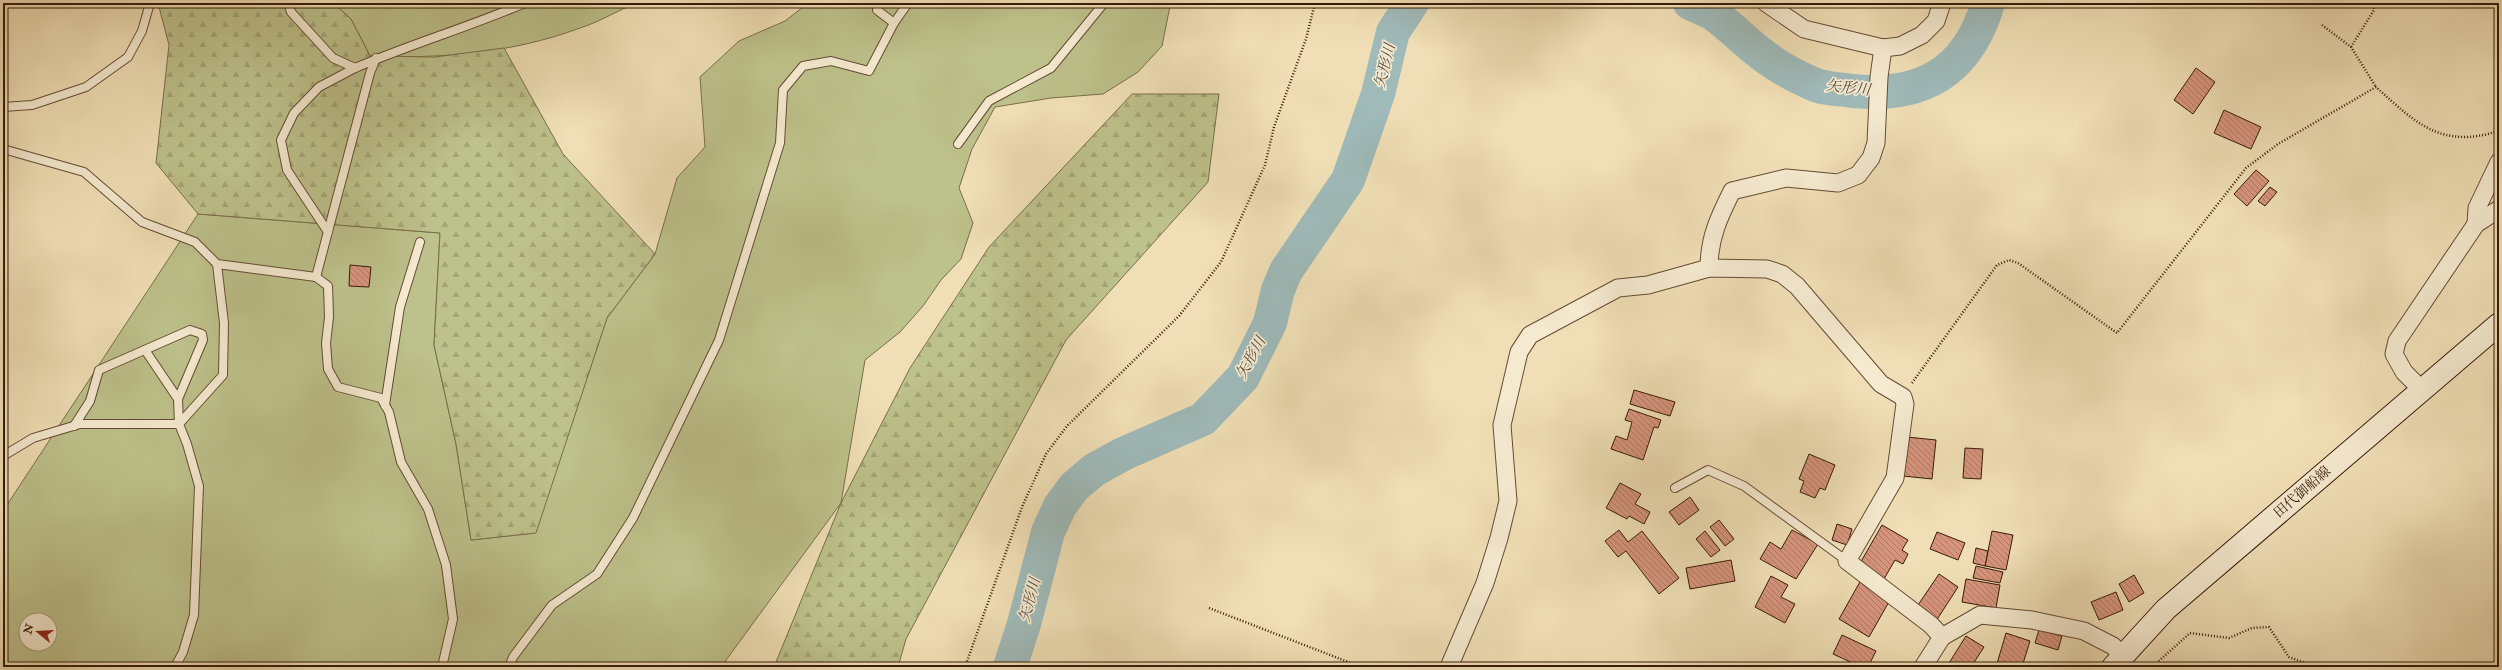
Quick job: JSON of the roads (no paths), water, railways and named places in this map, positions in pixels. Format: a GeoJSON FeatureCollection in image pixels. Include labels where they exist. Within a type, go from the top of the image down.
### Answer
{"type":"FeatureCollection","features":[{"type":"Feature","properties":{"kind":"main road","name":"田代御船線"},"geometry":{"type":"LineString","coordinates":[[2117,661],[2166,609],[2421,388],[2499,324]]}},
{"type":"Feature","properties":{"kind":"street"},"geometry":{"type":"LineString","coordinates":[[1766,3],[1804,29],[1883,48],[1900,46],[1922,35],[1936,21],[1942,3]]}},
{"type":"Feature","properties":{"kind":"street"},"geometry":{"type":"LineString","coordinates":[[1709,268],[1709,249],[1715,226],[1732,191],[1786,178],[1838,183],[1858,174],[1871,158],[1876,143],[1879,77],[1883,48]]}},
{"type":"Feature","properties":{"kind":"street"},"geometry":{"type":"LineString","coordinates":[[2476,224],[2477,208],[2499,162]]}},
{"type":"Feature","properties":{"kind":"street"},"geometry":{"type":"LineString","coordinates":[[2421,388],[2404,372],[2394,354],[2397,342],[2476,224],[2499,209]]}},
{"type":"Feature","properties":{"kind":"street"},"geometry":{"type":"LineString","coordinates":[[1449,667],[1485,583],[1508,500],[1502,425],[1519,352],[1530,335],[1618,288],[1648,285],[1709,268],[1767,269],[1782,274],[1797,286],[1881,384],[1903,397],[1905,404],[1895,478],[1847,562],[1931,625],[1942,637]]}},
{"type":"Feature","properties":{"kind":"street"},"geometry":{"type":"LineString","coordinates":[[1923,667],[1942,637],[1980,615],[2032,620],[2084,632],[2113,646],[2117,661]]}},
{"type":"Feature","properties":{"kind":"lane"},"geometry":{"type":"LineString","coordinates":[[3,107],[32,105],[86,86],[128,57],[142,31],[150,3]]}},
{"type":"Feature","properties":{"kind":"lane"},"geometry":{"type":"LineString","coordinates":[[188,3],[197,3]]}},
{"type":"Feature","properties":{"kind":"lane"},"geometry":{"type":"LineString","coordinates":[[288,3],[291,12],[333,58],[355,68]]}},
{"type":"Feature","properties":{"kind":"lane"},"geometry":{"type":"LineString","coordinates":[[328,232],[287,170],[281,140],[294,113],[319,87],[355,68],[376,58],[435,35],[483,21],[525,3]]}},
{"type":"Feature","properties":{"kind":"lane"},"geometry":{"type":"LineString","coordinates":[[879,3],[877,10],[894,23]]}},
{"type":"Feature","properties":{"kind":"lane"},"geometry":{"type":"LineString","coordinates":[[509,667],[513,657],[552,605],[598,574],[606,562],[633,518],[719,340],[780,143],[784,90],[803,66],[831,61],[869,71],[894,23],[908,3]]}},
{"type":"Feature","properties":{"kind":"lane"},"geometry":{"type":"LineString","coordinates":[[958,144],[988,101],[1051,68],[1104,3]]}},
{"type":"Feature","properties":{"kind":"lane"},"geometry":{"type":"LineString","coordinates":[[316,277],[370,73],[376,58]]}},
{"type":"Feature","properties":{"kind":"lane"},"geometry":{"type":"LineString","coordinates":[[3,149],[84,172],[123,208],[142,222],[195,242],[217,264],[316,277],[328,286],[329,317],[326,343],[328,369],[338,387],[381,398],[389,412],[401,462],[428,509],[446,565],[453,618],[442,667]]}},
{"type":"Feature","properties":{"kind":"lane"},"geometry":{"type":"LineString","coordinates":[[385,406],[400,307],[420,242]]}},
{"type":"Feature","properties":{"kind":"lane"},"geometry":{"type":"LineString","coordinates":[[3,456],[33,438],[80,424],[179,424],[223,375],[224,323],[217,264]]}},
{"type":"Feature","properties":{"kind":"lane"},"geometry":{"type":"LineString","coordinates":[[74,426],[90,402],[99,370],[190,330],[202,334],[203,340],[178,400],[179,424],[187,444],[199,486],[194,615],[183,652],[175,667]]}},
{"type":"Feature","properties":{"kind":"lane"},"geometry":{"type":"LineString","coordinates":[[145,350],[178,400]]}},
{"type":"Feature","properties":{"kind":"lane"},"geometry":{"type":"LineString","coordinates":[[1675,488],[1708,470],[1744,486],[1847,562]]}},
{"type":"Feature","properties":{"kind":"waterway","name":"矢形川"},"geometry":{"type":"LineString","coordinates":[[1010,667],[1024,624],[1048,532],[1060,506],[1074,487],[1094,470],[1123,454],[1203,419],[1243,377],[1270,323],[1278,290],[1286,271],[1348,180],[1378,94],[1393,32],[1412,3]]}},
{"type":"Feature","properties":{"kind":"waterway","name":"矢形川"},"geometry":{"type":"LineString","coordinates":[[1690,3],[1715,15],[1764,56],[1780,67],[1815,85],[1826,88],[1878,92],[1901,90],[1921,84],[1939,75],[1955,63],[1968,46],[1979,27],[1988,3]]}}]}
